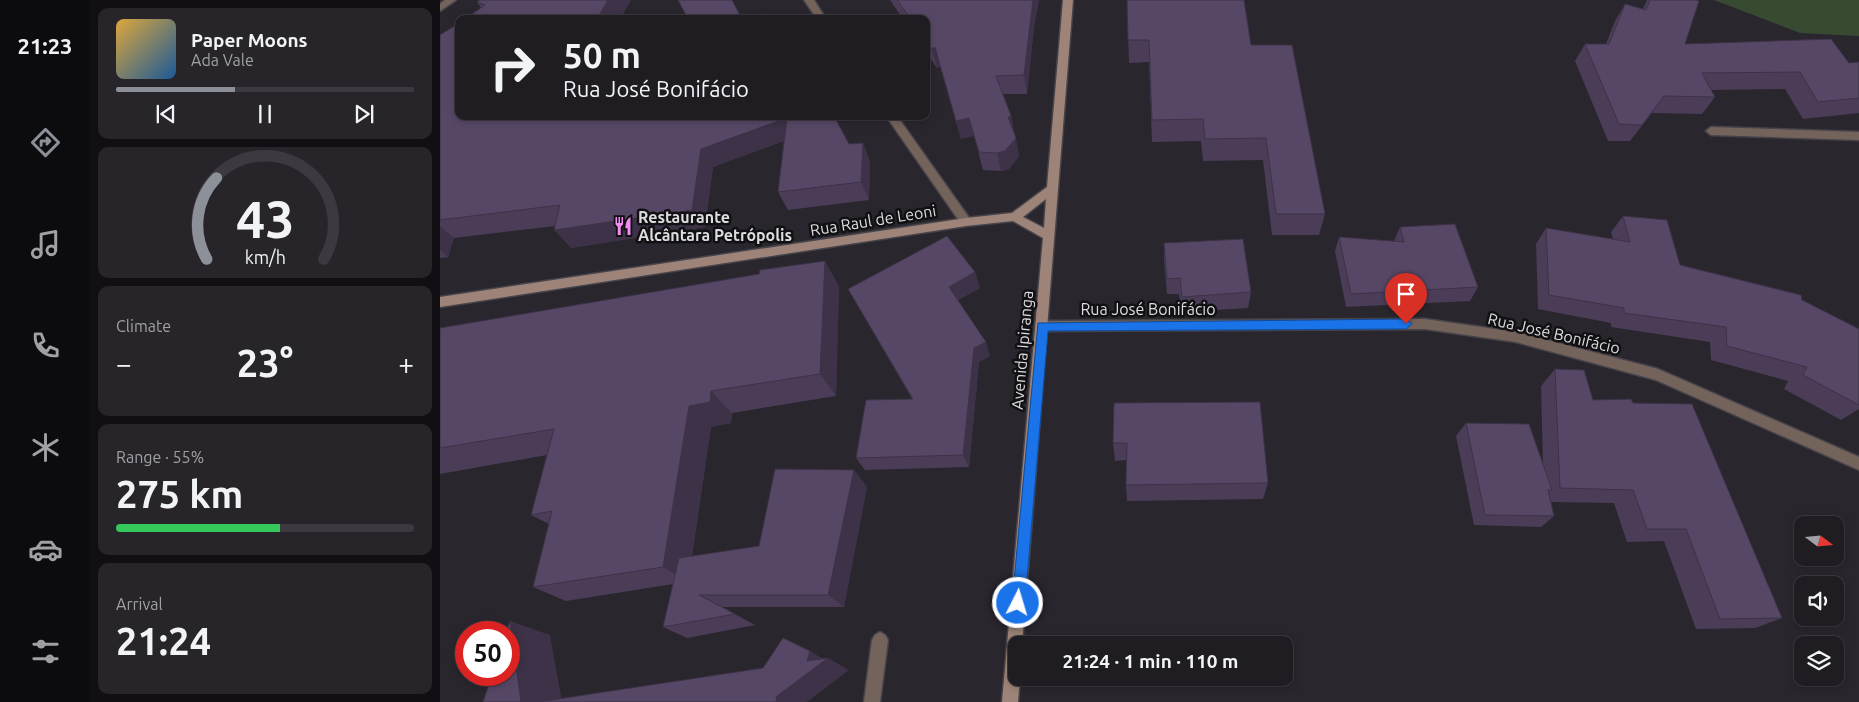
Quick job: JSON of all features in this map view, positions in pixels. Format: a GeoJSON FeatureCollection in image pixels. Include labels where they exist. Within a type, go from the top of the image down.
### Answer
{"type":"FeatureCollection","features":[{"type":"Feature","properties":{"kind":"main road","name":"Avenida Ipiranga"},"geometry":{"type":"LineString","coordinates":[[1010,702],[1068,0]]}},
{"type":"Feature","properties":{"kind":"main road"},"geometry":{"type":"LineString","coordinates":[[1048,236],[1015,217],[1052,189]]}},
{"type":"Feature","properties":{"kind":"main road","name":"Rua Raul de Leoni"},"geometry":{"type":"LineString","coordinates":[[440,302],[966,222],[1015,217]]}},
{"type":"Feature","properties":{"kind":"street"},"geometry":{"type":"LineString","coordinates":[[440,8],[451,0]]}},
{"type":"Feature","properties":{"kind":"street"},"geometry":{"type":"LineString","coordinates":[[808,0],[819,15]]}},
{"type":"Feature","properties":{"kind":"street"},"geometry":{"type":"LineString","coordinates":[[894,120],[966,222]]}},
{"type":"Feature","properties":{"kind":"street"},"geometry":{"type":"LineString","coordinates":[[1711,131],[1859,136]]}},
{"type":"Feature","properties":{"kind":"street","name":"Rua José Bonifácio"},"geometry":{"type":"LineString","coordinates":[[1042,326],[1425,324],[1516,337],[1658,374],[1859,464]]}},
{"type":"Feature","properties":{"kind":"street"},"geometry":{"type":"LineString","coordinates":[[872,702],[880,640]]}},
{"type":"Feature","properties":{"kind":"green space"},"geometry":{"type":"Polygon","coordinates":[[[1714,0],[1859,0],[1859,36],[1800,33],[1714,0]]]}},
{"type":"Feature","properties":{"kind":"building"},"geometry":{"type":"Polygon","coordinates":[[[480,0],[608,0],[599,15],[471,15],[485,5],[477,2],[480,0]]]}},
{"type":"Feature","properties":{"kind":"building"},"geometry":{"type":"Polygon","coordinates":[[[678,0],[732,0],[740,15],[686,15],[678,0]]]}},
{"type":"Feature","properties":{"kind":"building"},"geometry":{"type":"Polygon","coordinates":[[[897,0],[1033,0],[1024,75],[996,76],[1011,116],[1008,117],[1016,138],[1005,151],[997,153],[979,152],[969,118],[956,121],[935,47],[932,49],[930,46],[930,15],[908,15],[897,0]]]}},
{"type":"Feature","properties":{"kind":"building"},"geometry":{"type":"Polygon","coordinates":[[[1127,0],[1244,0],[1251,45],[1292,45],[1325,214],[1276,214],[1266,138],[1205,139],[1203,119],[1152,120],[1149,40],[1128,40],[1127,0]]]}},
{"type":"Feature","properties":{"kind":"building"},"geometry":{"type":"Polygon","coordinates":[[[1650,0],[1699,1],[1685,44],[1831,39],[1849,63],[1859,62],[1859,98],[1818,102],[1800,72],[1702,73],[1715,97],[1664,96],[1642,125],[1619,124],[1585,44],[1609,44],[1625,4],[1646,10],[1650,0]]]}},
{"type":"Feature","properties":{"kind":"building"},"geometry":{"type":"Polygon","coordinates":[[[455,26],[455,120],[781,120],[701,149],[692,210],[554,230],[560,205],[440,220],[440,35],[455,26]]]}},
{"type":"Feature","properties":{"kind":"building"},"geometry":{"type":"Polygon","coordinates":[[[787,120],[836,120],[849,144],[863,143],[861,182],[778,192],[787,120]]]}},
{"type":"Feature","properties":{"kind":"building"},"geometry":{"type":"Polygon","coordinates":[[[1623,216],[1667,220],[1680,265],[1801,295],[1802,300],[1859,329],[1859,405],[1803,375],[1807,367],[1727,346],[1726,327],[1624,313],[1624,308],[1549,295],[1546,228],[1630,242],[1623,216]]]}},
{"type":"Feature","properties":{"kind":"building"},"geometry":{"type":"Polygon","coordinates":[[[1455,224],[1478,287],[1351,294],[1339,237],[1404,242],[1400,227],[1455,224]]]}},
{"type":"Feature","properties":{"kind":"building"},"geometry":{"type":"Polygon","coordinates":[[[947,236],[975,272],[949,287],[986,342],[974,348],[963,455],[856,458],[866,400],[913,399],[848,289],[947,236]]]}},
{"type":"Feature","properties":{"kind":"building"},"geometry":{"type":"Polygon","coordinates":[[[1243,239],[1251,292],[1182,297],[1180,278],[1167,279],[1164,243],[1243,239]]]}},
{"type":"Feature","properties":{"kind":"building"},"geometry":{"type":"Polygon","coordinates":[[[825,261],[820,374],[711,391],[710,402],[689,406],[663,567],[533,587],[552,511],[531,515],[554,429],[440,448],[440,328],[759,274],[760,270],[825,261]]]}},
{"type":"Feature","properties":{"kind":"building"},"geometry":{"type":"Polygon","coordinates":[[[1555,369],[1584,370],[1593,400],[1631,399],[1633,403],[1692,404],[1782,618],[1720,619],[1686,529],[1647,529],[1633,490],[1560,488],[1555,369]]]}},
{"type":"Feature","properties":{"kind":"building"},"geometry":{"type":"Polygon","coordinates":[[[1260,402],[1268,483],[1126,485],[1127,443],[1113,443],[1114,403],[1260,402]]]}},
{"type":"Feature","properties":{"kind":"building"},"geometry":{"type":"Polygon","coordinates":[[[1466,423],[1529,424],[1552,490],[1548,490],[1554,516],[1485,515],[1466,423]]]}},
{"type":"Feature","properties":{"kind":"building"},"geometry":{"type":"Polygon","coordinates":[[[775,469],[854,470],[828,595],[699,595],[735,614],[663,627],[679,558],[759,546],[775,469]]]}},
{"type":"Feature","properties":{"kind":"building"},"geometry":{"type":"Polygon","coordinates":[[[783,638],[810,651],[807,661],[828,658],[777,696],[776,702],[538,702],[763,668],[783,638]]]}},
{"type":"Feature","properties":{"kind":"building"},"geometry":{"type":"Polygon","coordinates":[[[488,686],[519,686],[521,702],[483,702],[488,686]]]}},
{"type":"Feature","properties":{"kind":"place","name":"Restaurante Alcântara Petrópolis"},"geometry":{"type":"Point","coordinates":[623,226]}},
{"type":"Feature","properties":{"kind":"route"},"geometry":{"type":"LineString","coordinates":[[1018,603],[1042,326],[1406,324]]}}]}
